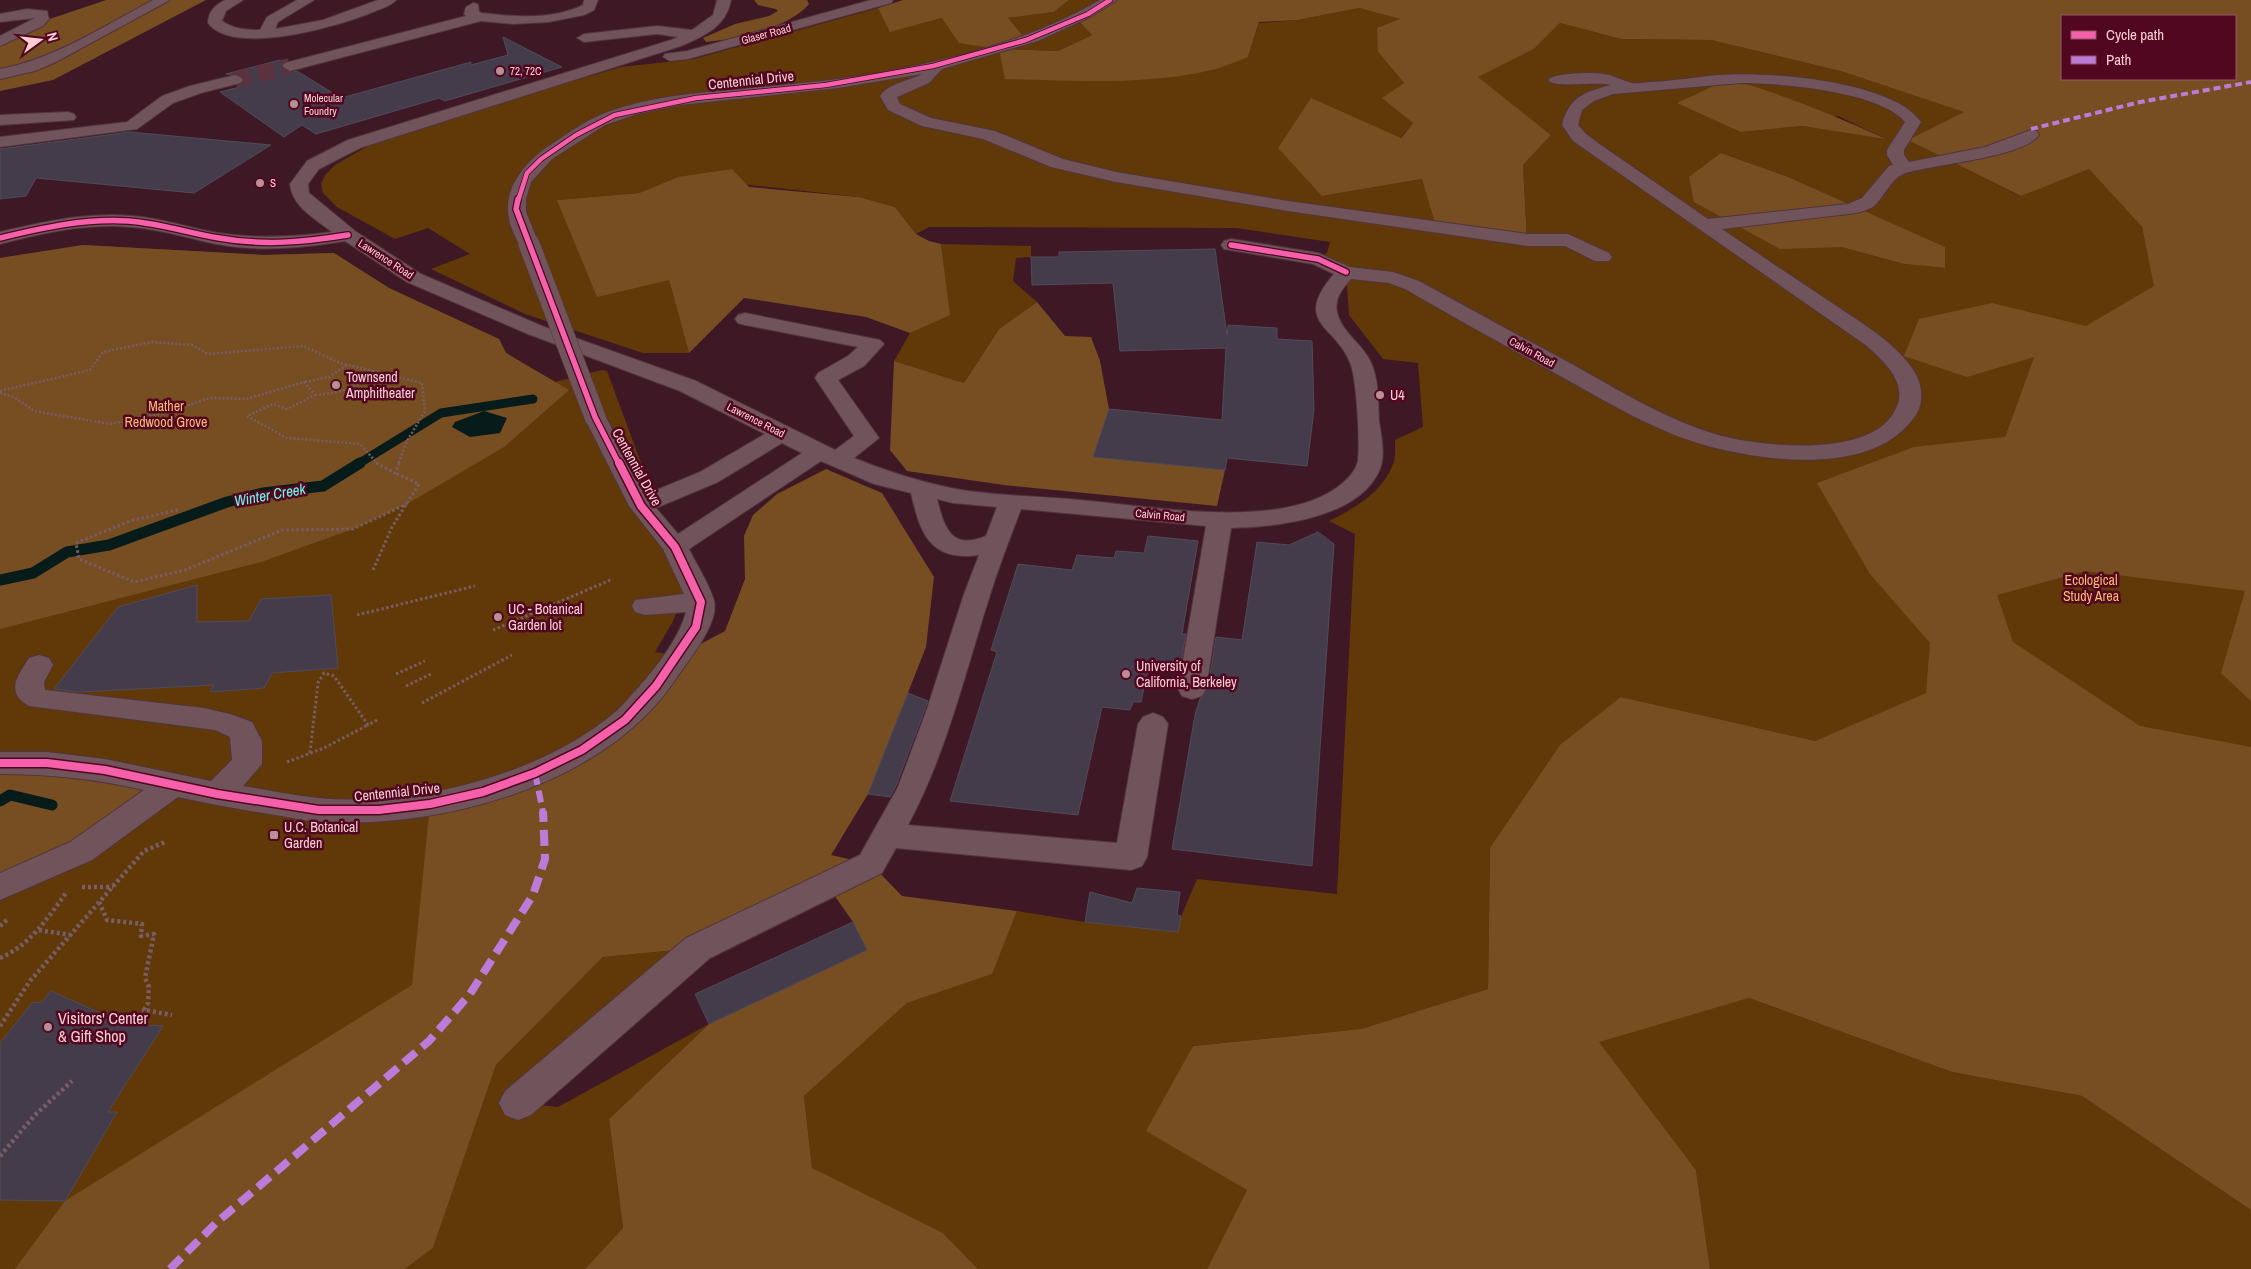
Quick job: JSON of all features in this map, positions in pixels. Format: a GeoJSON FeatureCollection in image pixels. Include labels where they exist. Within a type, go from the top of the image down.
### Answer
{"type":"FeatureCollection","features":[{"type":"Feature","properties":{"kind":"street"},"geometry":{"type":"LineString","coordinates":[[0,74],[30,68],[51,59],[163,0]]}},
{"type":"Feature","properties":{"kind":"street"},"geometry":{"type":"LineString","coordinates":[[236,0],[217,11],[214,16],[215,23],[221,30],[266,33],[295,30],[339,20],[390,0]]}},
{"type":"Feature","properties":{"kind":"street"},"geometry":{"type":"LineString","coordinates":[[266,33],[272,20],[307,0]]}},
{"type":"Feature","properties":{"kind":"street"},"geometry":{"type":"LineString","coordinates":[[480,18],[471,14],[471,9],[481,0]]}},
{"type":"Feature","properties":{"kind":"street"},"geometry":{"type":"LineString","coordinates":[[290,66],[480,18],[508,20],[574,13],[586,9],[591,0]]}},
{"type":"Feature","properties":{"kind":"street","name":"Lawrence Road"},"geometry":{"type":"LineString","coordinates":[[724,0],[720,16],[710,26],[694,35],[644,54],[388,132],[346,148],[313,164],[299,184],[300,194],[308,204],[348,235],[422,281],[535,330],[688,386],[827,456]]}},
{"type":"Feature","properties":{"kind":"street","name":"Glaser Road"},"geometry":{"type":"LineString","coordinates":[[644,54],[667,57],[688,55],[886,0]]}},
{"type":"Feature","properties":{"kind":"street","name":"Centennial Drive"},"geometry":{"type":"LineString","coordinates":[[0,762],[47,763],[105,770],[217,794],[319,810],[379,810],[430,804],[483,792],[536,774],[582,750],[625,720],[656,686],[696,627],[701,602],[676,547],[641,506],[595,417],[516,209],[520,190],[527,174],[541,159],[576,135],[615,115],[696,98],[826,85],[933,66],[976,56],[1033,37],[1088,14],[1110,0]]}},
{"type":"Feature","properties":{"kind":"street"},"geometry":{"type":"LineString","coordinates":[[0,18],[27,13],[42,14],[42,18],[38,23],[0,42]]}},
{"type":"Feature","properties":{"kind":"street"},"geometry":{"type":"LineString","coordinates":[[584,38],[658,30],[694,35]]}},
{"type":"Feature","properties":{"kind":"street"},"geometry":{"type":"LineString","coordinates":[[933,66],[934,70],[922,82],[902,87],[888,96],[894,107],[928,123],[948,124],[1000,138],[1057,163],[1116,178],[1288,206],[1527,240],[1568,240],[1602,256]]}},
{"type":"Feature","properties":{"kind":"street","name":"Calvin Road"},"geometry":{"type":"LineString","coordinates":[[827,456],[882,479],[953,496],[1220,520],[1281,517],[1312,511],[1338,499],[1357,484],[1369,466],[1370,442],[1365,375],[1360,360],[1328,316],[1325,304],[1329,294],[1346,272],[1393,278],[1412,285],[1677,429],[1738,456],[1834,451],[1859,445],[1885,436],[1902,421],[1910,405],[1910,384],[1898,362],[1874,342],[1592,147],[1579,137],[1570,125],[1572,113],[1578,105],[1591,97],[1630,87],[1678,86],[1740,77],[1786,79],[1816,83],[1881,102],[1910,115],[1913,122],[1896,148],[1894,155],[1896,160],[1904,167]]}},
{"type":"Feature","properties":{"kind":"street"},"geometry":{"type":"LineString","coordinates":[[1556,80],[1602,78],[1630,87]]}},
{"type":"Feature","properties":{"kind":"street"},"geometry":{"type":"LineString","coordinates":[[0,142],[131,126],[156,106],[170,98],[235,80]]}},
{"type":"Feature","properties":{"kind":"street"},"geometry":{"type":"LineString","coordinates":[[0,120],[147,114]]}},
{"type":"Feature","properties":{"kind":"street"},"geometry":{"type":"LineString","coordinates":[[1704,225],[1851,208],[1868,202],[1891,173],[1904,167],[1987,152],[2031,135]]}},
{"type":"Feature","properties":{"kind":"street"},"geometry":{"type":"LineString","coordinates":[[0,238],[67,224],[110,220],[156,224],[247,242],[312,241],[348,235]]}},
{"type":"Feature","properties":{"kind":"street"},"geometry":{"type":"LineString","coordinates":[[1230,245],[1318,260],[1346,272]]}},
{"type":"Feature","properties":{"kind":"street"},"geometry":{"type":"LineString","coordinates":[[676,547],[827,456],[867,438],[826,378],[856,361],[873,344],[745,319]]}},
{"type":"Feature","properties":{"kind":"street"},"geometry":{"type":"LineString","coordinates":[[1584,380],[1607,369]]}},
{"type":"Feature","properties":{"kind":"street"},"geometry":{"type":"LineString","coordinates":[[641,506],[709,477],[782,433]]}},
{"type":"Feature","properties":{"kind":"street"},"geometry":{"type":"LineString","coordinates":[[923,490],[933,530],[942,542],[955,547],[969,549],[984,548],[997,542]]}},
{"type":"Feature","properties":{"kind":"street"},"geometry":{"type":"LineString","coordinates":[[518,1103],[698,948],[871,864],[913,787],[942,709],[977,594],[1011,502]]}},
{"type":"Feature","properties":{"kind":"street"},"geometry":{"type":"LineString","coordinates":[[1192,689],[1220,520]]}},
{"type":"Feature","properties":{"kind":"street"},"geometry":{"type":"LineString","coordinates":[[645,606],[701,602]]}},
{"type":"Feature","properties":{"kind":"street"},"geometry":{"type":"LineString","coordinates":[[40,665],[30,682],[29,693],[39,699],[204,718],[220,721],[242,730],[247,741],[247,764],[217,794]]}},
{"type":"Feature","properties":{"kind":"street"},"geometry":{"type":"LineString","coordinates":[[886,835],[1131,857],[1153,724]]}},
{"type":"Feature","properties":{"kind":"street"},"geometry":{"type":"LineString","coordinates":[[0,887],[81,851],[173,785]]}},
{"type":"Feature","properties":{"kind":"path"},"geometry":{"type":"LineString","coordinates":[[0,392],[90,370],[103,352],[152,342],[192,345],[208,354],[303,346],[347,365],[422,383],[425,410],[407,441],[396,473]]}},
{"type":"Feature","properties":{"kind":"path"},"geometry":{"type":"LineString","coordinates":[[0,392],[14,397],[34,411],[110,424],[168,412],[210,398],[246,399],[304,382],[329,377],[347,365]]}},
{"type":"Feature","properties":{"kind":"path"},"geometry":{"type":"LineString","coordinates":[[372,370],[366,380],[346,391],[315,395],[287,409],[273,404],[247,416],[287,438],[360,444],[375,462],[419,484],[392,527],[374,570]]}},
{"type":"Feature","properties":{"kind":"path"},"geometry":{"type":"LineString","coordinates":[[304,382],[315,395]]}},
{"type":"Feature","properties":{"kind":"path"},"geometry":{"type":"LineString","coordinates":[[178,510],[130,521],[76,544],[79,559],[134,582],[185,570],[282,530],[353,529],[407,504]]}},
{"type":"Feature","properties":{"kind":"path"},"geometry":{"type":"LineString","coordinates":[[493,630],[613,579]]}},
{"type":"Feature","properties":{"kind":"path"},"geometry":{"type":"LineString","coordinates":[[357,615],[476,586]]}},
{"type":"Feature","properties":{"kind":"path"},"geometry":{"type":"LineString","coordinates":[[422,703],[512,655]]}},
{"type":"Feature","properties":{"kind":"path"},"geometry":{"type":"LineString","coordinates":[[396,674],[425,661]]}},
{"type":"Feature","properties":{"kind":"path"},"geometry":{"type":"LineString","coordinates":[[310,753],[318,683],[324,673],[334,676],[368,726]]}},
{"type":"Feature","properties":{"kind":"path"},"geometry":{"type":"LineString","coordinates":[[406,686],[433,673]]}},
{"type":"Feature","properties":{"kind":"path"},"geometry":{"type":"LineString","coordinates":[[287,762],[368,726],[377,720]]}},
{"type":"Feature","properties":{"kind":"path"},"geometry":{"type":"LineString","coordinates":[[0,1026],[30,982],[99,902],[144,852],[165,842]]}},
{"type":"Feature","properties":{"kind":"path"},"geometry":{"type":"LineString","coordinates":[[0,958],[9,955],[39,930],[72,886]]}},
{"type":"Feature","properties":{"kind":"path"},"geometry":{"type":"LineString","coordinates":[[99,902],[107,920],[142,924],[141,936],[154,934],[145,978],[149,987],[148,1002],[144,1010],[172,1015]]}},
{"type":"Feature","properties":{"kind":"path"},"geometry":{"type":"LineString","coordinates":[[39,930],[70,935]]}},
{"type":"Feature","properties":{"kind":"path"},"geometry":{"type":"LineString","coordinates":[[0,1156],[34,1116],[72,1081]]}},
{"type":"Feature","properties":{"kind":"green space"},"geometry":{"type":"Polygon","coordinates":[[[106,0],[206,0],[53,80],[0,91],[0,42],[38,23],[106,0]]]}},
{"type":"Feature","properties":{"kind":"green space"},"geometry":{"type":"Polygon","coordinates":[[[754,0],[807,0],[809,4],[801,12],[776,26],[747,35],[706,42],[703,38],[735,24],[769,16],[778,11],[758,5],[754,0]]]}},
{"type":"Feature","properties":{"kind":"green space"},"geometry":{"type":"Polygon","coordinates":[[[903,0],[1069,0],[1054,12],[1008,18],[1026,40],[1001,49],[1058,51],[1092,35],[1076,19],[1110,0],[2251,0],[2251,701],[2221,673],[2245,591],[2085,571],[1997,595],[2013,642],[2140,726],[2251,747],[2251,1210],[2082,1096],[1952,1072],[1749,998],[1599,1042],[1696,1170],[1710,1269],[1207,1269],[1247,1190],[1146,1131],[1193,1046],[1361,1029],[1488,989],[1490,848],[1560,745],[1621,697],[1815,741],[1926,693],[1930,643],[1870,574],[1817,483],[1914,447],[2005,437],[2034,357],[1967,377],[1904,356],[1919,319],[1992,303],[2086,326],[2154,286],[2142,227],[2089,169],[2021,196],[1908,140],[1964,112],[1844,72],[1711,40],[1621,39],[1560,23],[1534,49],[1478,77],[1551,135],[1523,165],[1527,240],[1436,226],[1422,179],[1322,196],[1278,148],[1311,98],[1401,138],[1413,123],[1382,98],[1404,83],[1378,52],[1377,28],[1400,19],[1359,8],[1298,20],[1259,22],[1248,57],[1228,65],[1213,70],[1183,75],[1107,81],[1005,79],[999,49],[959,43],[942,18],[890,32],[878,8],[903,0]]]}},
{"type":"Feature","properties":{"kind":"green space","name":"Ecological Study Area"},"geometry":{"type":"Polygon","coordinates":[[[1069,0],[1110,0],[1076,20],[1092,35],[1058,51],[999,49],[1146,79],[1209,71],[1248,57],[1259,23],[1298,20],[1359,8],[1401,19],[1378,52],[1404,83],[1383,98],[1413,123],[1400,138],[1311,99],[1322,196],[1422,179],[1527,239],[1523,165],[1551,135],[1477,77],[1534,49],[1560,23],[1621,39],[1711,40],[1844,72],[1965,112],[1909,140],[2020,196],[2089,169],[2142,227],[2149,260],[2251,276],[2251,830],[1927,693],[1815,741],[1621,697],[1490,848],[1488,989],[1361,1029],[1192,1046],[1247,1190],[1207,1269],[978,1269],[943,1233],[812,1169],[804,1096],[907,1003],[991,974],[1017,911],[1085,922],[1175,931],[1197,879],[1337,894],[1355,534],[1329,521],[1358,505],[1375,491],[1393,464],[1395,440],[1423,427],[1418,363],[1383,359],[1349,315],[1346,272],[1318,259],[1327,253],[1330,242],[1236,228],[929,227],[916,234],[895,207],[859,197],[678,177],[639,193],[557,200],[669,280],[689,353],[643,353],[525,314],[431,269],[470,254],[428,228],[395,239],[337,207],[323,193],[321,184],[325,175],[335,165],[368,146],[406,132],[621,67],[694,59],[878,8],[893,31],[942,18],[1008,18],[1054,12],[1069,0]],[[1838,116],[1741,132],[1802,126],[1884,138],[1838,116]],[[1721,153],[1841,247],[1904,264],[1945,268],[1944,247],[1786,176],[1721,153]],[[2034,357],[2005,437],[2101,426],[2034,357]]]}},
{"type":"Feature","properties":{"kind":"green space"},"geometry":{"type":"Polygon","coordinates":[[[1729,79],[1809,106],[1886,139],[1802,126],[1741,132],[1677,103],[1729,79]]]}},
{"type":"Feature","properties":{"kind":"green space"},"geometry":{"type":"Polygon","coordinates":[[[1721,153],[1786,176],[1945,247],[1945,268],[1904,264],[1841,247],[1780,249],[1694,202],[1689,177],[1721,153]]]}},
{"type":"Feature","properties":{"kind":"green space"},"geometry":{"type":"Polygon","coordinates":[[[732,169],[749,187],[859,197],[895,207],[916,234],[929,241],[941,244],[950,315],[910,333],[866,317],[744,298],[689,353],[669,280],[597,297],[557,200],[639,193],[678,177],[732,169]]]}},
{"type":"Feature","properties":{"kind":"green space"},"geometry":{"type":"Polygon","coordinates":[[[941,244],[1031,246],[1031,257],[1016,258],[1013,281],[1037,302],[999,329],[964,383],[894,361],[910,333],[949,314],[941,244]]]}},
{"type":"Feature","properties":{"kind":"green space"},"geometry":{"type":"Polygon","coordinates":[[[83,245],[264,255],[334,253],[389,288],[499,339],[506,353],[555,382],[602,370],[607,371],[687,587],[672,623],[655,652],[678,656],[442,984],[154,1269],[0,1269],[0,258],[83,245]]]}},
{"type":"Feature","properties":{"kind":"green space","name":"Mather Redwood Grove"},"geometry":{"type":"Polygon","coordinates":[[[83,245],[264,255],[334,253],[389,288],[499,339],[506,353],[569,390],[504,447],[407,504],[353,529],[261,562],[0,629],[0,258],[83,245]]]}},
{"type":"Feature","properties":{"kind":"green space"},"geometry":{"type":"Polygon","coordinates":[[[1037,302],[1065,336],[1091,337],[1100,361],[1109,409],[1093,457],[1225,470],[1217,506],[1004,485],[907,471],[890,450],[894,361],[964,383],[999,329],[1037,302]]]}},
{"type":"Feature","properties":{"kind":"green space"},"geometry":{"type":"Polygon","coordinates":[[[826,469],[882,493],[934,577],[926,647],[868,794],[831,855],[871,864],[902,896],[1017,911],[992,974],[907,1003],[804,1096],[812,1168],[943,1233],[978,1269],[585,1269],[623,1228],[609,1119],[709,1024],[867,950],[853,922],[827,885],[698,948],[603,957],[496,1065],[433,1248],[405,1269],[15,1269],[65,1201],[412,985],[430,804],[582,750],[678,656],[725,631],[745,579],[744,536],[753,515],[777,494],[826,469]]]}},
{"type":"Feature","properties":{"kind":"green space"},"geometry":{"type":"Polygon","coordinates":[[[0,763],[173,785],[0,889],[0,763]]]}},
{"type":"Feature","properties":{"kind":"green space"},"geometry":{"type":"Polygon","coordinates":[[[698,948],[519,1103],[558,1107],[709,1024],[609,1119],[623,1228],[585,1269],[405,1269],[433,1248],[496,1065],[603,957],[698,948]]]}},
{"type":"Feature","properties":{"kind":"green space"},"geometry":{"type":"Polygon","coordinates":[[[1749,998],[1952,1072],[2082,1096],[2251,1210],[2251,1269],[1710,1269],[1696,1170],[1598,1041],[1749,998]]]}},
{"type":"Feature","properties":{"kind":"shaded area"},"geometry":{"type":"Polygon","coordinates":[[[484,411],[507,418],[500,433],[470,437],[452,427],[455,422],[484,411]]]}},
{"type":"Feature","properties":{"kind":"building"},"geometry":{"type":"Polygon","coordinates":[[[503,37],[562,67],[445,101],[439,98],[316,134],[302,125],[284,137],[220,92],[244,86],[242,84],[245,80],[241,75],[226,74],[280,60],[283,62],[281,68],[289,73],[297,71],[341,98],[471,62],[471,65],[508,55],[503,37]]]}},
{"type":"Feature","properties":{"kind":"building"},"geometry":{"type":"Polygon","coordinates":[[[130,132],[271,145],[194,193],[36,178],[26,196],[0,199],[0,149],[130,132]]]}},
{"type":"Feature","properties":{"kind":"building"},"geometry":{"type":"Polygon","coordinates":[[[1215,249],[1227,335],[1228,325],[1277,328],[1277,339],[1312,341],[1314,410],[1307,466],[1227,458],[1225,470],[1093,457],[1109,409],[1222,420],[1226,348],[1120,351],[1113,283],[1032,285],[1031,257],[1059,257],[1059,252],[1215,249]]]}},
{"type":"Feature","properties":{"kind":"building"},"geometry":{"type":"Polygon","coordinates":[[[1318,532],[1334,544],[1312,866],[1172,849],[1195,715],[1200,699],[1208,689],[1216,637],[1242,640],[1257,542],[1289,545],[1318,532]]]}},
{"type":"Feature","properties":{"kind":"building"},"geometry":{"type":"Polygon","coordinates":[[[1148,536],[1198,541],[1182,634],[1186,634],[1180,668],[1149,664],[1141,702],[1133,702],[1130,710],[1102,707],[1078,815],[950,801],[997,652],[991,650],[1018,564],[1072,570],[1077,555],[1114,558],[1116,551],[1144,553],[1148,536]]]}},
{"type":"Feature","properties":{"kind":"building"},"geometry":{"type":"Polygon","coordinates":[[[197,585],[197,622],[249,621],[261,599],[331,595],[338,668],[272,673],[264,688],[210,692],[214,685],[79,692],[54,689],[118,607],[197,585]]]}},
{"type":"Feature","properties":{"kind":"building"},"geometry":{"type":"Polygon","coordinates":[[[908,693],[928,701],[896,786],[890,797],[868,794],[908,693]]]}},
{"type":"Feature","properties":{"kind":"building"},"geometry":{"type":"Polygon","coordinates":[[[1137,888],[1180,892],[1177,915],[1181,916],[1178,932],[1085,922],[1090,892],[1132,903],[1137,888]]]}},
{"type":"Feature","properties":{"kind":"building"},"geometry":{"type":"Polygon","coordinates":[[[853,922],[867,950],[709,1024],[695,994],[853,922]]]}},
{"type":"Feature","properties":{"kind":"building"},"geometry":{"type":"Polygon","coordinates":[[[51,991],[125,1024],[163,1026],[108,1112],[117,1112],[65,1201],[0,1200],[0,1043],[32,1003],[42,1002],[51,991]]]}},
{"type":"Feature","properties":{"kind":"waterway","name":"Winter Creek"},"geometry":{"type":"LineString","coordinates":[[358,464],[441,413],[533,399]]}},
{"type":"Feature","properties":{"kind":"waterway","name":"Winter Creek"},"geometry":{"type":"LineString","coordinates":[[0,580],[33,573],[67,552],[109,545],[227,502],[263,493],[323,486],[360,463]]}},
{"type":"Feature","properties":{"kind":"waterway"},"geometry":{"type":"LineString","coordinates":[[0,801],[10,795],[52,805]]}},
{"type":"Feature","properties":{"kind":"tunnel"},"geometry":{"type":"LineString","coordinates":[[235,80],[290,66]]}},
{"type":"Feature","properties":{"kind":"marked path"},"geometry":{"type":"LineString","coordinates":[[2031,129],[2140,102],[2251,82]]}},
{"type":"Feature","properties":{"kind":"marked path"},"geometry":{"type":"LineString","coordinates":[[170,1269],[216,1223],[429,1041],[470,994],[533,895],[545,859],[542,800],[535,773]]}},
{"type":"Feature","properties":{"kind":"cycle path"},"geometry":{"type":"LineString","coordinates":[[0,763],[47,763],[105,770],[217,794],[319,810],[379,810],[430,804],[483,792],[535,773],[582,750],[625,720],[656,686],[696,627],[701,602],[675,547],[641,506],[595,417],[516,209],[520,190],[527,173],[541,159],[576,135],[615,115],[696,98],[826,85],[933,66],[1026,40],[1088,14],[1110,0]]}},
{"type":"Feature","properties":{"kind":"cycle path"},"geometry":{"type":"LineString","coordinates":[[0,238],[65,224],[114,220],[153,224],[217,238],[250,242],[299,242],[348,235]]}},
{"type":"Feature","properties":{"kind":"cycle path"},"geometry":{"type":"LineString","coordinates":[[1231,245],[1318,259],[1346,272]]}},
{"type":"Feature","properties":{"kind":"place","name":"72, 72C"},"geometry":{"type":"Point","coordinates":[500,71]}},
{"type":"Feature","properties":{"kind":"place","name":"Molecular Foundry"},"geometry":{"type":"Point","coordinates":[294,104]}},
{"type":"Feature","properties":{"kind":"place","name":"S"},"geometry":{"type":"Point","coordinates":[260,183]}},
{"type":"Feature","properties":{"kind":"place","name":"Townsend Amphitheater"},"geometry":{"type":"Point","coordinates":[336,385]}},
{"type":"Feature","properties":{"kind":"place","name":"U4"},"geometry":{"type":"Point","coordinates":[1380,395]}},
{"type":"Feature","properties":{"kind":"place","name":"UC - Botanical Garden lot"},"geometry":{"type":"Point","coordinates":[498,617]}},
{"type":"Feature","properties":{"kind":"place","name":"University of California, Berkeley"},"geometry":{"type":"Point","coordinates":[1126,674]}},
{"type":"Feature","properties":{"kind":"place","name":"U.C. Botanical Garden"},"geometry":{"type":"Point","coordinates":[274,835]}},
{"type":"Feature","properties":{"kind":"place","name":"Visitors' Center & Gift Shop"},"geometry":{"type":"Point","coordinates":[48,1027]}}]}
